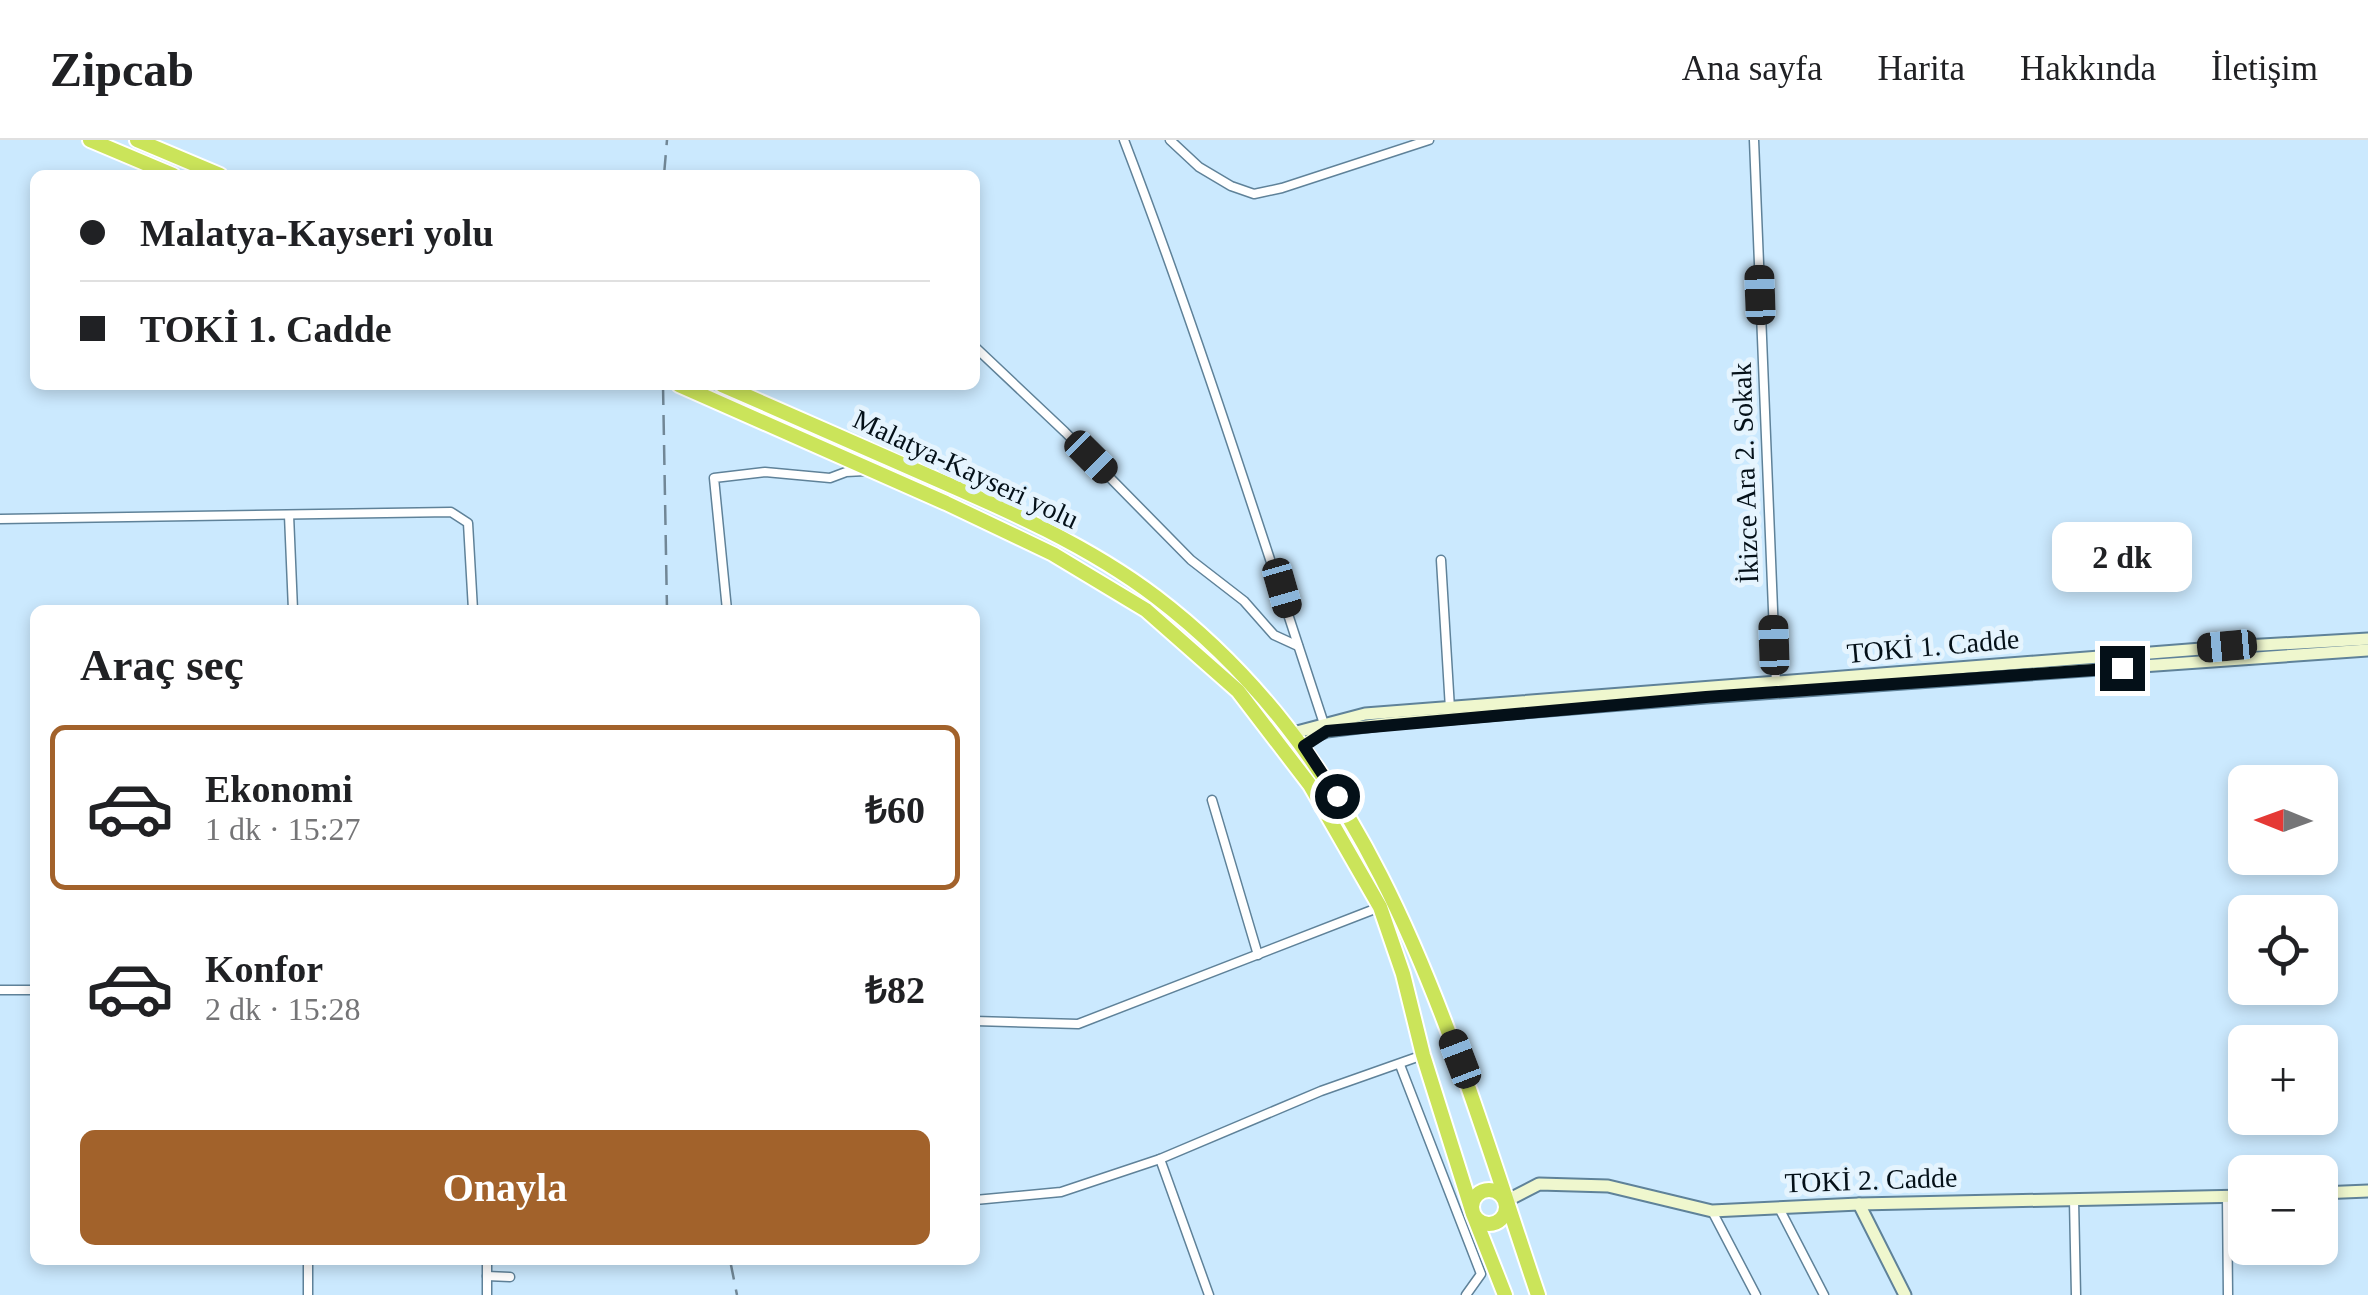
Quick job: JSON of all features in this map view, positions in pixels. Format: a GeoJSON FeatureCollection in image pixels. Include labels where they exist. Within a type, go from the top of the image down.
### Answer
{"type":"FeatureCollection","features":[{"type":"Feature","properties":{"kind":"highway"},"geometry":{"type":"LineString","coordinates":[[90,140],[162,170]]}},
{"type":"Feature","properties":{"kind":"highway"},"geometry":{"type":"LineString","coordinates":[[138,140],[208,170]]}},
{"type":"Feature","properties":{"kind":"highway"},"geometry":{"type":"LineString","coordinates":[[691,390],[946,502],[1053,554],[1146,610],[1238,691],[1310,785],[1380,907],[1404,974],[1423,1056],[1473,1214],[1506,1295]]}},
{"type":"Feature","properties":{"kind":"highway","name":"Malatya-Kayseri yolu"},"geometry":{"type":"LineString","coordinates":[[733,390],[1007,510],[1088,555],[1155,596],[1252,683],[1304,746],[1353,822],[1441,1007],[1538,1295]]}},
{"type":"Feature","properties":{"kind":"highway"},"geometry":{"type":"LineString","coordinates":[[1482,1190],[1494,1190],[1506,1202],[1502,1218],[1492,1224],[1481,1222],[1473,1214],[1472,1203],[1482,1190]]}},
{"type":"Feature","properties":{"kind":"main road","name":"TOKİ 1. Cadde"},"geometry":{"type":"LineString","coordinates":[[1325,727],[1776,684],[2227,646],[2368,639]]}},
{"type":"Feature","properties":{"kind":"main road","name":"TOKİ 1. Cadde"},"geometry":{"type":"LineString","coordinates":[[1450,713],[2368,650]]}},
{"type":"Feature","properties":{"kind":"main road"},"geometry":{"type":"LineString","coordinates":[[1293,733],[1325,727]]}},
{"type":"Feature","properties":{"kind":"main road"},"geometry":{"type":"LineString","coordinates":[[1304,746],[1325,727]]}},
{"type":"Feature","properties":{"kind":"main road","name":"TOKİ 2. Cadde"},"geometry":{"type":"LineString","coordinates":[[1506,1202],[1539,1184],[1608,1186],[1712,1211],[1858,1204],[2227,1197]]}},
{"type":"Feature","properties":{"kind":"main road"},"geometry":{"type":"LineString","coordinates":[[2338,1192],[2368,1191]]}},
{"type":"Feature","properties":{"kind":"main road"},"geometry":{"type":"LineString","coordinates":[[1858,1204],[1904,1295]]}},
{"type":"Feature","properties":{"kind":"street"},"geometry":{"type":"LineString","coordinates":[[1124,140],[1198,338],[1325,727]]}},
{"type":"Feature","properties":{"kind":"street"},"geometry":{"type":"LineString","coordinates":[[1170,140],[1199,167],[1230,186],[1254,194],[1429,140]]}},
{"type":"Feature","properties":{"kind":"street","name":"İkizce Ara 2. Sokak"},"geometry":{"type":"LineString","coordinates":[[1754,140],[1776,684]]}},
{"type":"Feature","properties":{"kind":"street"},"geometry":{"type":"LineString","coordinates":[[980,352],[1066,432],[1191,560],[1244,601],[1274,635],[1298,646]]}},
{"type":"Feature","properties":{"kind":"street"},"geometry":{"type":"LineString","coordinates":[[727,605],[714,478],[765,472],[830,478],[846,472],[871,471]]}},
{"type":"Feature","properties":{"kind":"street"},"geometry":{"type":"LineString","coordinates":[[0,519],[451,512],[468,523],[472,605]]}},
{"type":"Feature","properties":{"kind":"street"},"geometry":{"type":"LineString","coordinates":[[289,515],[293,605]]}},
{"type":"Feature","properties":{"kind":"street"},"geometry":{"type":"LineString","coordinates":[[1442,560],[1450,713]]}},
{"type":"Feature","properties":{"kind":"street"},"geometry":{"type":"LineString","coordinates":[[1212,800],[1258,955]]}},
{"type":"Feature","properties":{"kind":"street"},"geometry":{"type":"LineString","coordinates":[[980,1021],[1078,1024],[1380,907]]}},
{"type":"Feature","properties":{"kind":"street"},"geometry":{"type":"LineString","coordinates":[[0,990],[30,990]]}},
{"type":"Feature","properties":{"kind":"street"},"geometry":{"type":"LineString","coordinates":[[980,1200],[1061,1192],[1160,1159],[1321,1091],[1423,1056]]}},
{"type":"Feature","properties":{"kind":"street"},"geometry":{"type":"LineString","coordinates":[[1400,1066],[1481,1274],[1466,1295]]}},
{"type":"Feature","properties":{"kind":"street"},"geometry":{"type":"LineString","coordinates":[[1160,1159],[1209,1295]]}},
{"type":"Feature","properties":{"kind":"street"},"geometry":{"type":"LineString","coordinates":[[2227,1197],[2228,1295]]}},
{"type":"Feature","properties":{"kind":"street"},"geometry":{"type":"LineString","coordinates":[[2074,1199],[2076,1295]]}},
{"type":"Feature","properties":{"kind":"street"},"geometry":{"type":"LineString","coordinates":[[1779,1208],[1824,1295]]}},
{"type":"Feature","properties":{"kind":"street"},"geometry":{"type":"LineString","coordinates":[[1712,1211],[1756,1295]]}},
{"type":"Feature","properties":{"kind":"street"},"geometry":{"type":"LineString","coordinates":[[308,1265],[308,1295]]}},
{"type":"Feature","properties":{"kind":"street"},"geometry":{"type":"LineString","coordinates":[[487,1265],[487,1295]]}},
{"type":"Feature","properties":{"kind":"street"},"geometry":{"type":"LineString","coordinates":[[487,1276],[510,1277]]}},
{"type":"Feature","properties":{"kind":"railway"},"geometry":{"type":"LineString","coordinates":[[664,170],[667,140]]}},
{"type":"Feature","properties":{"kind":"railway"},"geometry":{"type":"LineString","coordinates":[[663,390],[667,605]]}},
{"type":"Feature","properties":{"kind":"railway"},"geometry":{"type":"LineString","coordinates":[[731,1265],[737,1295]]}},
{"type":"Feature","properties":{"kind":"route"},"geometry":{"type":"LineString","coordinates":[[1337,796],[1304,746],[1327,731],[1706,697],[2122,668]]}}]}
